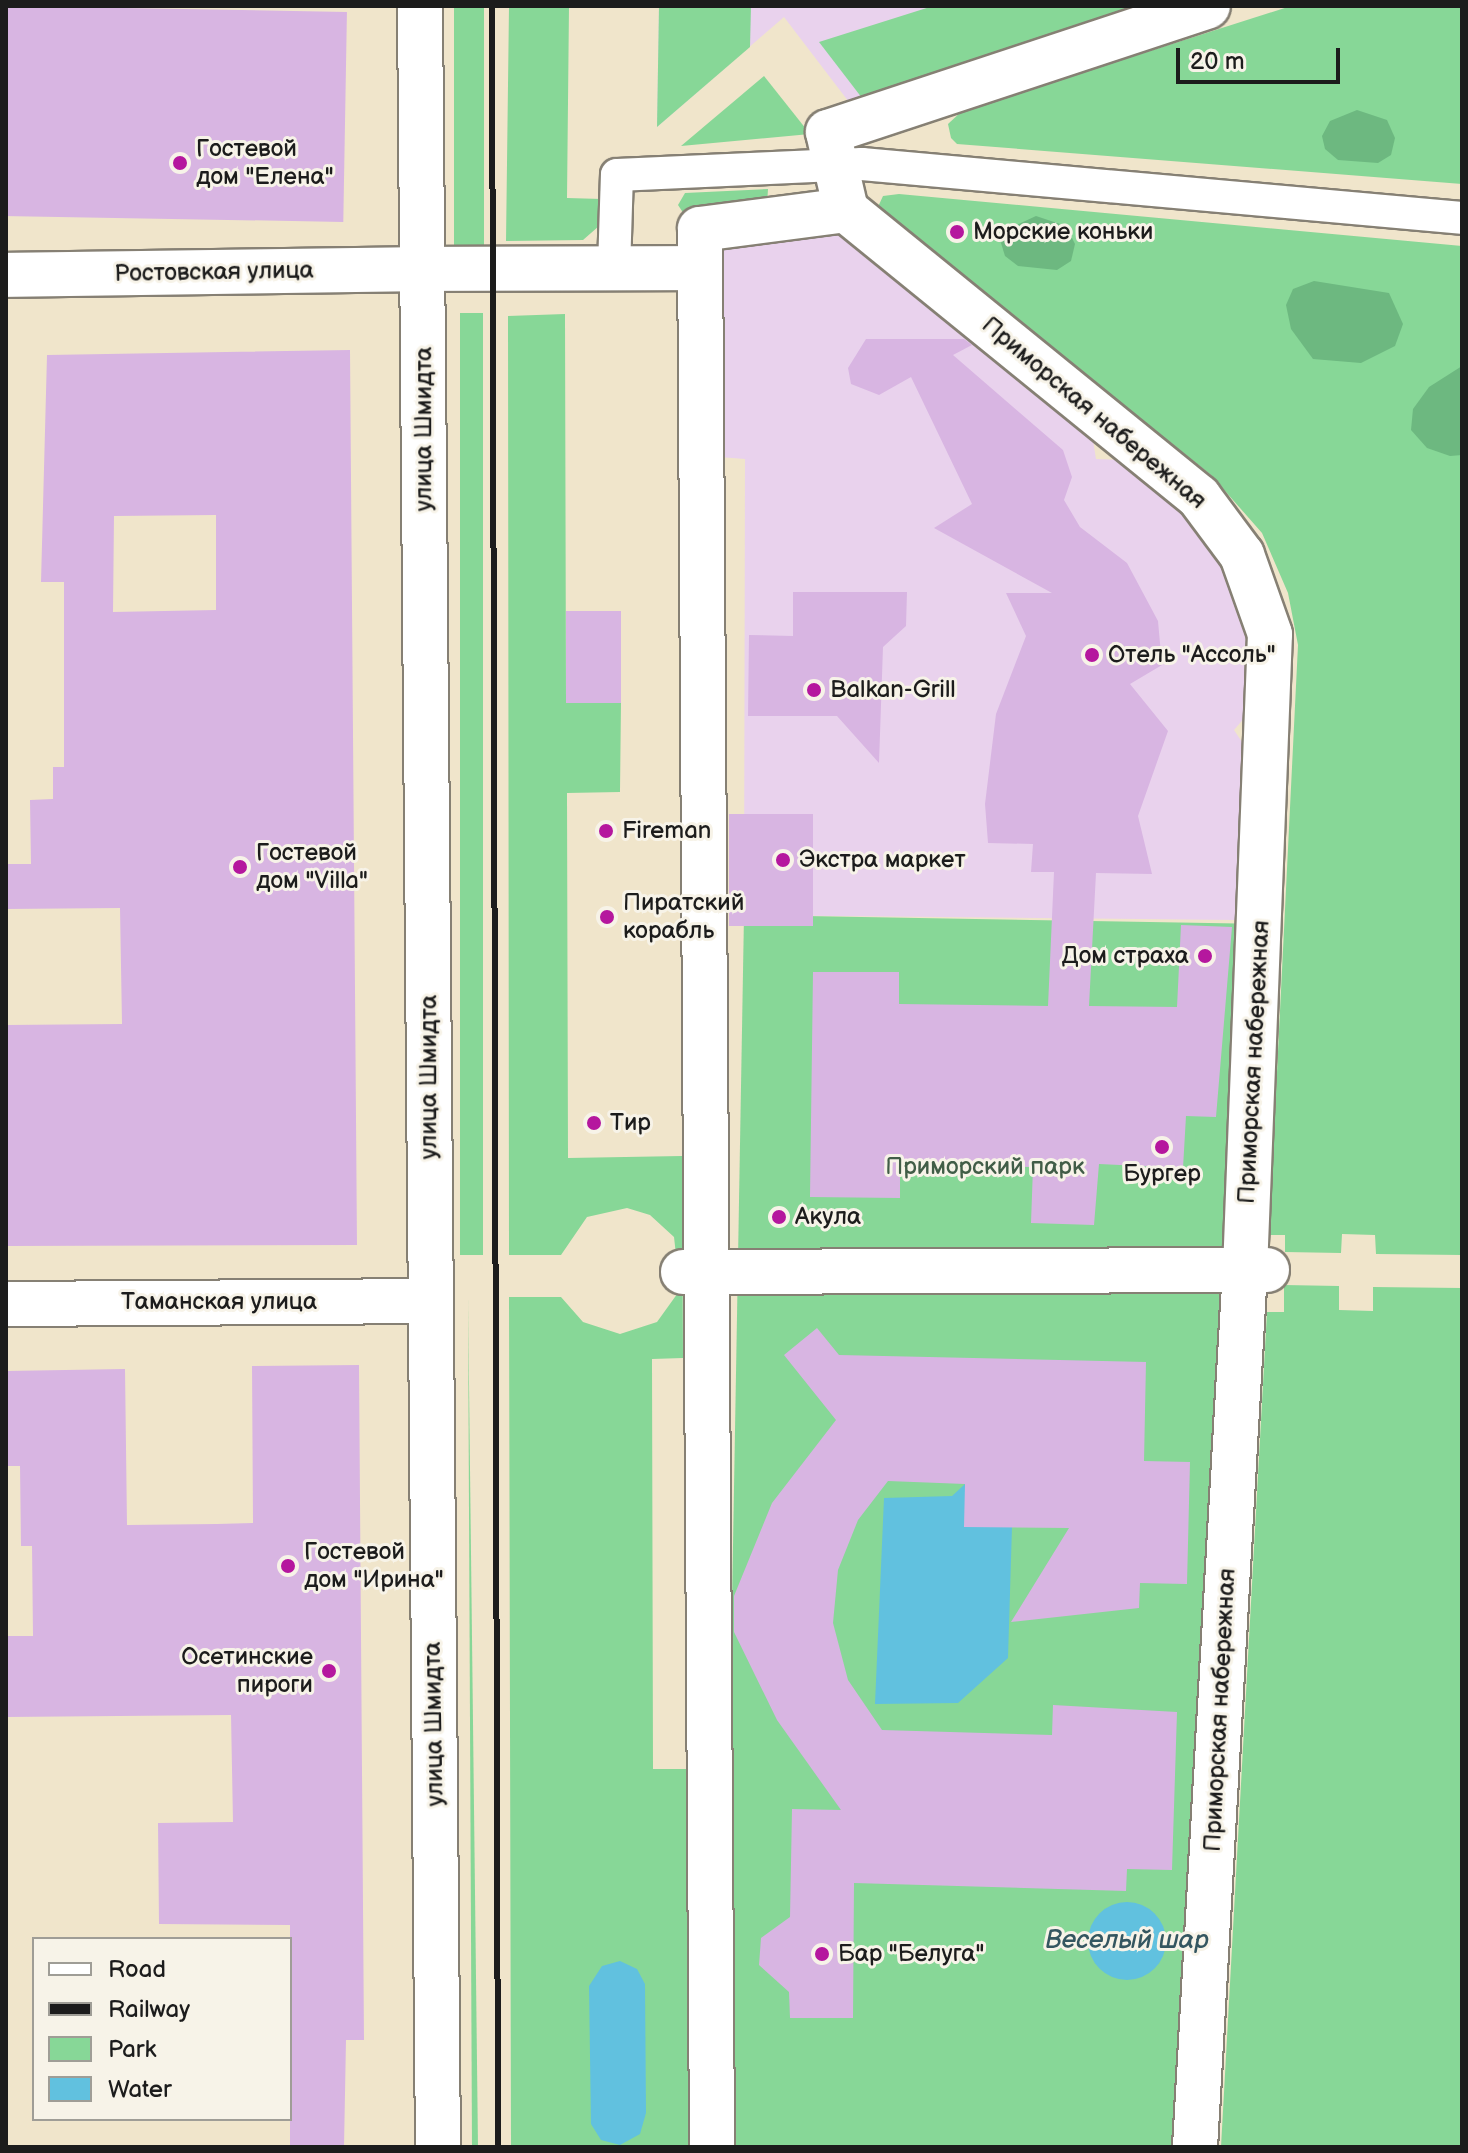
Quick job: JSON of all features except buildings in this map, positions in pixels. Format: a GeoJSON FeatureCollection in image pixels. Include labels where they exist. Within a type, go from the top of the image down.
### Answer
{"type":"FeatureCollection","features":[{"type":"Feature","properties":{"kind":"street","name":"улица Шмидта"},"geometry":{"type":"LineString","coordinates":[[420,6],[438,2147]]}},
{"type":"Feature","properties":{"kind":"street"},"geometry":{"type":"LineString","coordinates":[[712,2147],[693,1272],[700,229],[846,210],[832,149],[1208,6]]}},
{"type":"Feature","properties":{"kind":"street","name":"Приморская набережная"},"geometry":{"type":"LineString","coordinates":[[846,210],[1183,481],[1229,536],[1260,596],[1272,652],[1256,1270],[1195,2147]]}},
{"type":"Feature","properties":{"kind":"street","name":"Ростовская улица"},"geometry":{"type":"LineString","coordinates":[[6,275],[700,268]]}},
{"type":"Feature","properties":{"kind":"street"},"geometry":{"type":"LineString","coordinates":[[693,1272],[1256,1270]]}},
{"type":"Feature","properties":{"kind":"street","name":"Таманская улица"},"geometry":{"type":"LineString","coordinates":[[6,1304],[431,1301]]}},
{"type":"Feature","properties":{"kind":"lane"},"geometry":{"type":"LineString","coordinates":[[624,269],[617,175],[832,149],[1462,218]]}},
{"type":"Feature","properties":{"kind":"shaded area"},"geometry":{"type":"Polygon","coordinates":[[[659,6],[1161,6],[855,110],[784,17],[657,127],[659,6]]]}},
{"type":"Feature","properties":{"kind":"shaded area"},"geometry":{"type":"Polygon","coordinates":[[[834,229],[1092,434],[1096,459],[1124,460],[1177,505],[1224,566],[1254,658],[1246,716],[1234,730],[1244,745],[1238,920],[744,915],[745,459],[719,457],[722,243],[834,229]]]}},
{"type":"Feature","properties":{"kind":"green space"},"geometry":{"type":"Polygon","coordinates":[[[454,6],[484,6],[484,259],[454,259],[454,6]]]}},
{"type":"Feature","properties":{"kind":"green space"},"geometry":{"type":"Polygon","coordinates":[[[509,6],[569,6],[567,198],[602,199],[599,226],[583,240],[506,241],[509,6]]]}},
{"type":"Feature","properties":{"kind":"green space"},"geometry":{"type":"Polygon","coordinates":[[[659,6],[751,6],[750,47],[657,127],[659,6]]]}},
{"type":"Feature","properties":{"kind":"green space"},"geometry":{"type":"Polygon","coordinates":[[[933,6],[1140,6],[862,98],[819,42],[933,6]]]}},
{"type":"Feature","properties":{"kind":"green space"},"geometry":{"type":"Polygon","coordinates":[[[1291,6],[1462,6],[1462,184],[957,144],[951,138],[948,124],[962,111],[1291,6]]]}},
{"type":"Feature","properties":{"kind":"green space"},"geometry":{"type":"Polygon","coordinates":[[[764,76],[810,134],[681,146],[764,76]]]}},
{"type":"Feature","properties":{"kind":"green space"},"geometry":{"type":"Polygon","coordinates":[[[1357,110],[1387,120],[1395,138],[1391,155],[1378,163],[1338,160],[1325,149],[1322,136],[1330,121],[1357,110]]]}},
{"type":"Feature","properties":{"kind":"green space"},"geometry":{"type":"Polygon","coordinates":[[[768,189],[767,205],[686,217],[678,205],[685,193],[768,189]]]}},
{"type":"Feature","properties":{"kind":"green space"},"geometry":{"type":"Polygon","coordinates":[[[899,194],[1462,246],[1462,1255],[1376,1254],[1375,1235],[1342,1234],[1341,1253],[1285,1252],[1285,1235],[1269,1235],[1298,645],[1288,593],[1262,533],[1211,475],[877,209],[883,196],[899,194]]]}},
{"type":"Feature","properties":{"kind":"green space"},"geometry":{"type":"Polygon","coordinates":[[[1036,216],[1066,226],[1075,244],[1071,261],[1057,270],[1018,266],[1005,256],[1001,243],[1010,228],[1036,216]]]}},
{"type":"Feature","properties":{"kind":"green space"},"geometry":{"type":"Polygon","coordinates":[[[1314,281],[1389,293],[1403,324],[1395,346],[1361,363],[1313,359],[1291,329],[1286,305],[1293,289],[1314,281]]]}},
{"type":"Feature","properties":{"kind":"green space"},"geometry":{"type":"Polygon","coordinates":[[[460,313],[483,313],[483,1255],[460,1255],[460,313]]]}},
{"type":"Feature","properties":{"kind":"green space"},"geometry":{"type":"Polygon","coordinates":[[[565,314],[566,703],[621,702],[620,792],[567,793],[568,1158],[682,1156],[683,1358],[652,1359],[653,1769],[693,1769],[694,2147],[511,2147],[509,1297],[561,1297],[583,1322],[620,1334],[657,1322],[680,1290],[674,1237],[650,1215],[627,1208],[587,1217],[561,1255],[509,1255],[508,316],[565,314]]]}},
{"type":"Feature","properties":{"kind":"green space"},"geometry":{"type":"Polygon","coordinates":[[[1462,366],[1462,455],[1450,456],[1427,448],[1411,430],[1413,409],[1429,387],[1462,366]]]}},
{"type":"Feature","properties":{"kind":"green space","name":"Приморский парк"},"geometry":{"type":"Polygon","coordinates":[[[744,915],[1238,924],[1217,2147],[722,2147],[744,915]]]}},
{"type":"Feature","properties":{"kind":"green space"},"geometry":{"type":"Polygon","coordinates":[[[1284,1285],[1339,1286],[1339,1310],[1373,1311],[1373,1287],[1462,1288],[1462,2147],[1221,2147],[1267,1312],[1284,1312],[1284,1285]]]}},
{"type":"Feature","properties":{"kind":"green space"},"geometry":{"type":"Polygon","coordinates":[[[468,1298],[478,2147],[472,2147],[468,1298]]]}},
{"type":"Feature","properties":{"kind":"water"},"geometry":{"type":"Polygon","coordinates":[[[965,1484],[1041,1499],[1012,1527],[1008,1658],[958,1703],[875,1704],[884,1498],[952,1496],[965,1484]]]}},
{"type":"Feature","properties":{"kind":"water","name":"Веселый шар"},"geometry":{"type":"Polygon","coordinates":[[[1127,1902],[1142,1905],[1155,1913],[1163,1926],[1166,1941],[1163,1956],[1155,1969],[1142,1977],[1127,1980],[1112,1977],[1099,1969],[1091,1956],[1088,1941],[1091,1926],[1099,1913],[1112,1905],[1127,1902]]]}},
{"type":"Feature","properties":{"kind":"water"},"geometry":{"type":"Polygon","coordinates":[[[620,1961],[637,1969],[645,1984],[646,2113],[640,2134],[620,2145],[601,2140],[591,2124],[589,1986],[602,1966],[620,1961]]]}},
{"type":"Feature","properties":{"kind":"railway"},"geometry":{"type":"LineString","coordinates":[[492,6],[498,2147]]}},
{"type":"Feature","properties":{"kind":"place","name":"Гостевой дом \"Елена\""},"geometry":{"type":"Point","coordinates":[180,163]}},
{"type":"Feature","properties":{"kind":"place","name":"Морские коньки"},"geometry":{"type":"Point","coordinates":[957,232]}},
{"type":"Feature","properties":{"kind":"place","name":"Отель \"Ассоль\""},"geometry":{"type":"Point","coordinates":[1092,655]}},
{"type":"Feature","properties":{"kind":"place","name":"Balkan-Grill"},"geometry":{"type":"Point","coordinates":[814,690]}},
{"type":"Feature","properties":{"kind":"place","name":"Fireman"},"geometry":{"type":"Point","coordinates":[606,831]}},
{"type":"Feature","properties":{"kind":"place","name":"Экстра маркет"},"geometry":{"type":"Point","coordinates":[783,860]}},
{"type":"Feature","properties":{"kind":"place","name":"Гостевой дом \"Villa\""},"geometry":{"type":"Point","coordinates":[240,867]}},
{"type":"Feature","properties":{"kind":"place","name":"Пиратский корабль"},"geometry":{"type":"Point","coordinates":[607,917]}},
{"type":"Feature","properties":{"kind":"place","name":"Дом страха"},"geometry":{"type":"Point","coordinates":[1205,956]}},
{"type":"Feature","properties":{"kind":"place","name":"Тир"},"geometry":{"type":"Point","coordinates":[594,1123]}},
{"type":"Feature","properties":{"kind":"place","name":"Бургер"},"geometry":{"type":"Point","coordinates":[1162,1147]}},
{"type":"Feature","properties":{"kind":"place","name":"Акула"},"geometry":{"type":"Point","coordinates":[779,1217]}},
{"type":"Feature","properties":{"kind":"place","name":"Гостевой дом \"Ирина\""},"geometry":{"type":"Point","coordinates":[288,1566]}},
{"type":"Feature","properties":{"kind":"place","name":"Осетинские пироги"},"geometry":{"type":"Point","coordinates":[329,1671]}},
{"type":"Feature","properties":{"kind":"place","name":"Бар \"Белуга\""},"geometry":{"type":"Point","coordinates":[822,1954]}}]}
